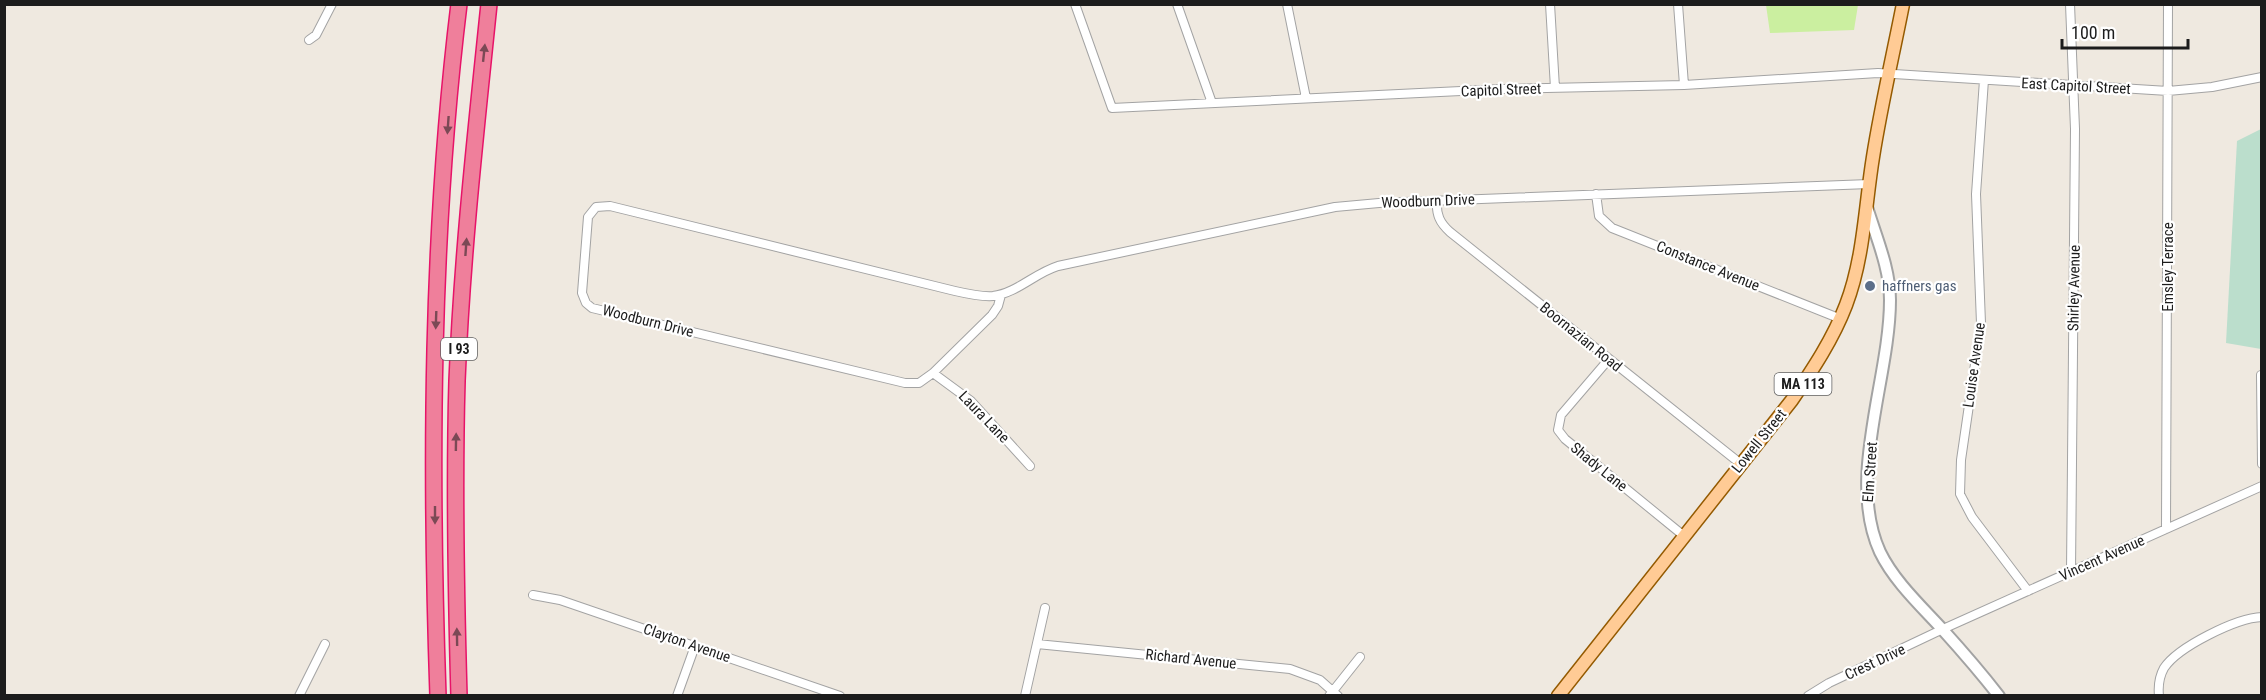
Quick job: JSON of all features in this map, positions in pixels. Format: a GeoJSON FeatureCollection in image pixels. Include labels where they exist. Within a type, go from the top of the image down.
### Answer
{"type":"FeatureCollection","features":[{"type":"Feature","properties":{"kind":"highway","name":"I 93"},"geometry":{"type":"LineString","coordinates":[[438,696],[434,482],[437,303],[445,162],[459,4]]}},
{"type":"Feature","properties":{"kind":"highway","name":"I 93"},"geometry":{"type":"LineString","coordinates":[[459,696],[455,493],[458,381],[469,209],[489,4]]}},
{"type":"Feature","properties":{"kind":"main road","name":"Lowell Street"},"geometry":{"type":"LineString","coordinates":[[1558,696],[1792,400],[1817,363],[1841,319],[1852,286],[1903,4]]}},
{"type":"Feature","properties":{"kind":"street"},"geometry":{"type":"LineString","coordinates":[[309,40],[316,36],[332,4]]}},
{"type":"Feature","properties":{"kind":"street","name":"Capitol Street"},"geometry":{"type":"LineString","coordinates":[[1075,4],[1112,108],[1306,98],[1684,85],[1890,74]]}},
{"type":"Feature","properties":{"kind":"street"},"geometry":{"type":"LineString","coordinates":[[1177,4],[1212,103]]}},
{"type":"Feature","properties":{"kind":"street"},"geometry":{"type":"LineString","coordinates":[[1287,4],[1306,98]]}},
{"type":"Feature","properties":{"kind":"street"},"geometry":{"type":"LineString","coordinates":[[1550,4],[1555,88]]}},
{"type":"Feature","properties":{"kind":"street"},"geometry":{"type":"LineString","coordinates":[[1678,4],[1684,85]]}},
{"type":"Feature","properties":{"kind":"street","name":"Shirley Avenue"},"geometry":{"type":"LineString","coordinates":[[2070,4],[2075,141],[2071,572]]}},
{"type":"Feature","properties":{"kind":"street","name":"Emsley Terrace"},"geometry":{"type":"LineString","coordinates":[[2166,529],[2168,4]]}},
{"type":"Feature","properties":{"kind":"street","name":"East Capitol Street"},"geometry":{"type":"LineString","coordinates":[[1890,74],[2168,91],[2212,87],[2262,77]]}},
{"type":"Feature","properties":{"kind":"street","name":"Louise Avenue"},"geometry":{"type":"LineString","coordinates":[[1984,80],[1976,194],[1981,323],[1961,460],[1960,494],[1972,517],[2028,591]]}},
{"type":"Feature","properties":{"kind":"street","name":"Woodburn Drive"},"geometry":{"type":"LineString","coordinates":[[1001,295],[992,315],[933,373],[919,383],[910,384],[592,308],[586,303],[582,290],[590,213],[598,206],[610,206],[980,296],[1001,295],[1047,269],[1315,210],[1356,204],[1869,183]]}},
{"type":"Feature","properties":{"kind":"street","name":"Constance Avenue"},"geometry":{"type":"LineString","coordinates":[[1596,194],[1599,216],[1612,228],[1841,319]]}},
{"type":"Feature","properties":{"kind":"street","name":"Boornazian Road"},"geometry":{"type":"LineString","coordinates":[[1437,201],[1438,216],[1444,227],[1741,464]]}},
{"type":"Feature","properties":{"kind":"street","name":"Elm Street"},"geometry":{"type":"LineString","coordinates":[[1867,207],[1882,253],[1890,298],[1887,335],[1868,467],[1869,522],[1888,566],[1999,696]]}},
{"type":"Feature","properties":{"kind":"street","name":"Shady Lane"},"geometry":{"type":"LineString","coordinates":[[1609,359],[1561,415],[1558,430],[1564,439],[1684,536]]}},
{"type":"Feature","properties":{"kind":"street","name":"Laura Lane"},"geometry":{"type":"LineString","coordinates":[[933,373],[971,401],[1030,466]]}},
{"type":"Feature","properties":{"kind":"street"},"geometry":{"type":"LineString","coordinates":[[2261,375],[2262,464]]}},
{"type":"Feature","properties":{"kind":"street","name":"Vincent Avenue"},"geometry":{"type":"LineString","coordinates":[[1942,629],[2262,486]]}},
{"type":"Feature","properties":{"kind":"street","name":"Clayton Avenue"},"geometry":{"type":"LineString","coordinates":[[533,595],[560,600],[840,696]]}},
{"type":"Feature","properties":{"kind":"street"},"geometry":{"type":"LineString","coordinates":[[1025,696],[1045,608]]}},
{"type":"Feature","properties":{"kind":"street"},"geometry":{"type":"LineString","coordinates":[[2159,696],[2162,673],[2172,659],[2225,628],[2262,616]]}},
{"type":"Feature","properties":{"kind":"street","name":"Crest Drive"},"geometry":{"type":"LineString","coordinates":[[1808,696],[1829,683],[1942,629]]}},
{"type":"Feature","properties":{"kind":"street"},"geometry":{"type":"LineString","coordinates":[[299,696],[325,644]]}},
{"type":"Feature","properties":{"kind":"street","name":"Richard Avenue"},"geometry":{"type":"LineString","coordinates":[[1037,644],[1290,669],[1311,675],[1333,694]]}},
{"type":"Feature","properties":{"kind":"street"},"geometry":{"type":"LineString","coordinates":[[677,696],[695,646]]}},
{"type":"Feature","properties":{"kind":"street"},"geometry":{"type":"LineString","coordinates":[[1333,694],[1360,657]]}},
{"type":"Feature","properties":{"kind":"green space"},"geometry":{"type":"Polygon","coordinates":[[[1766,4],[1858,5],[1854,30],[1770,33],[1766,4]]]}},
{"type":"Feature","properties":{"kind":"green space"},"geometry":{"type":"Polygon","coordinates":[[[2261,129],[2261,349],[2226,343],[2237,141],[2261,129]]]}},
{"type":"Feature","properties":{"kind":"place","name":"haffners gas"},"geometry":{"type":"Point","coordinates":[1870,286]}}]}
